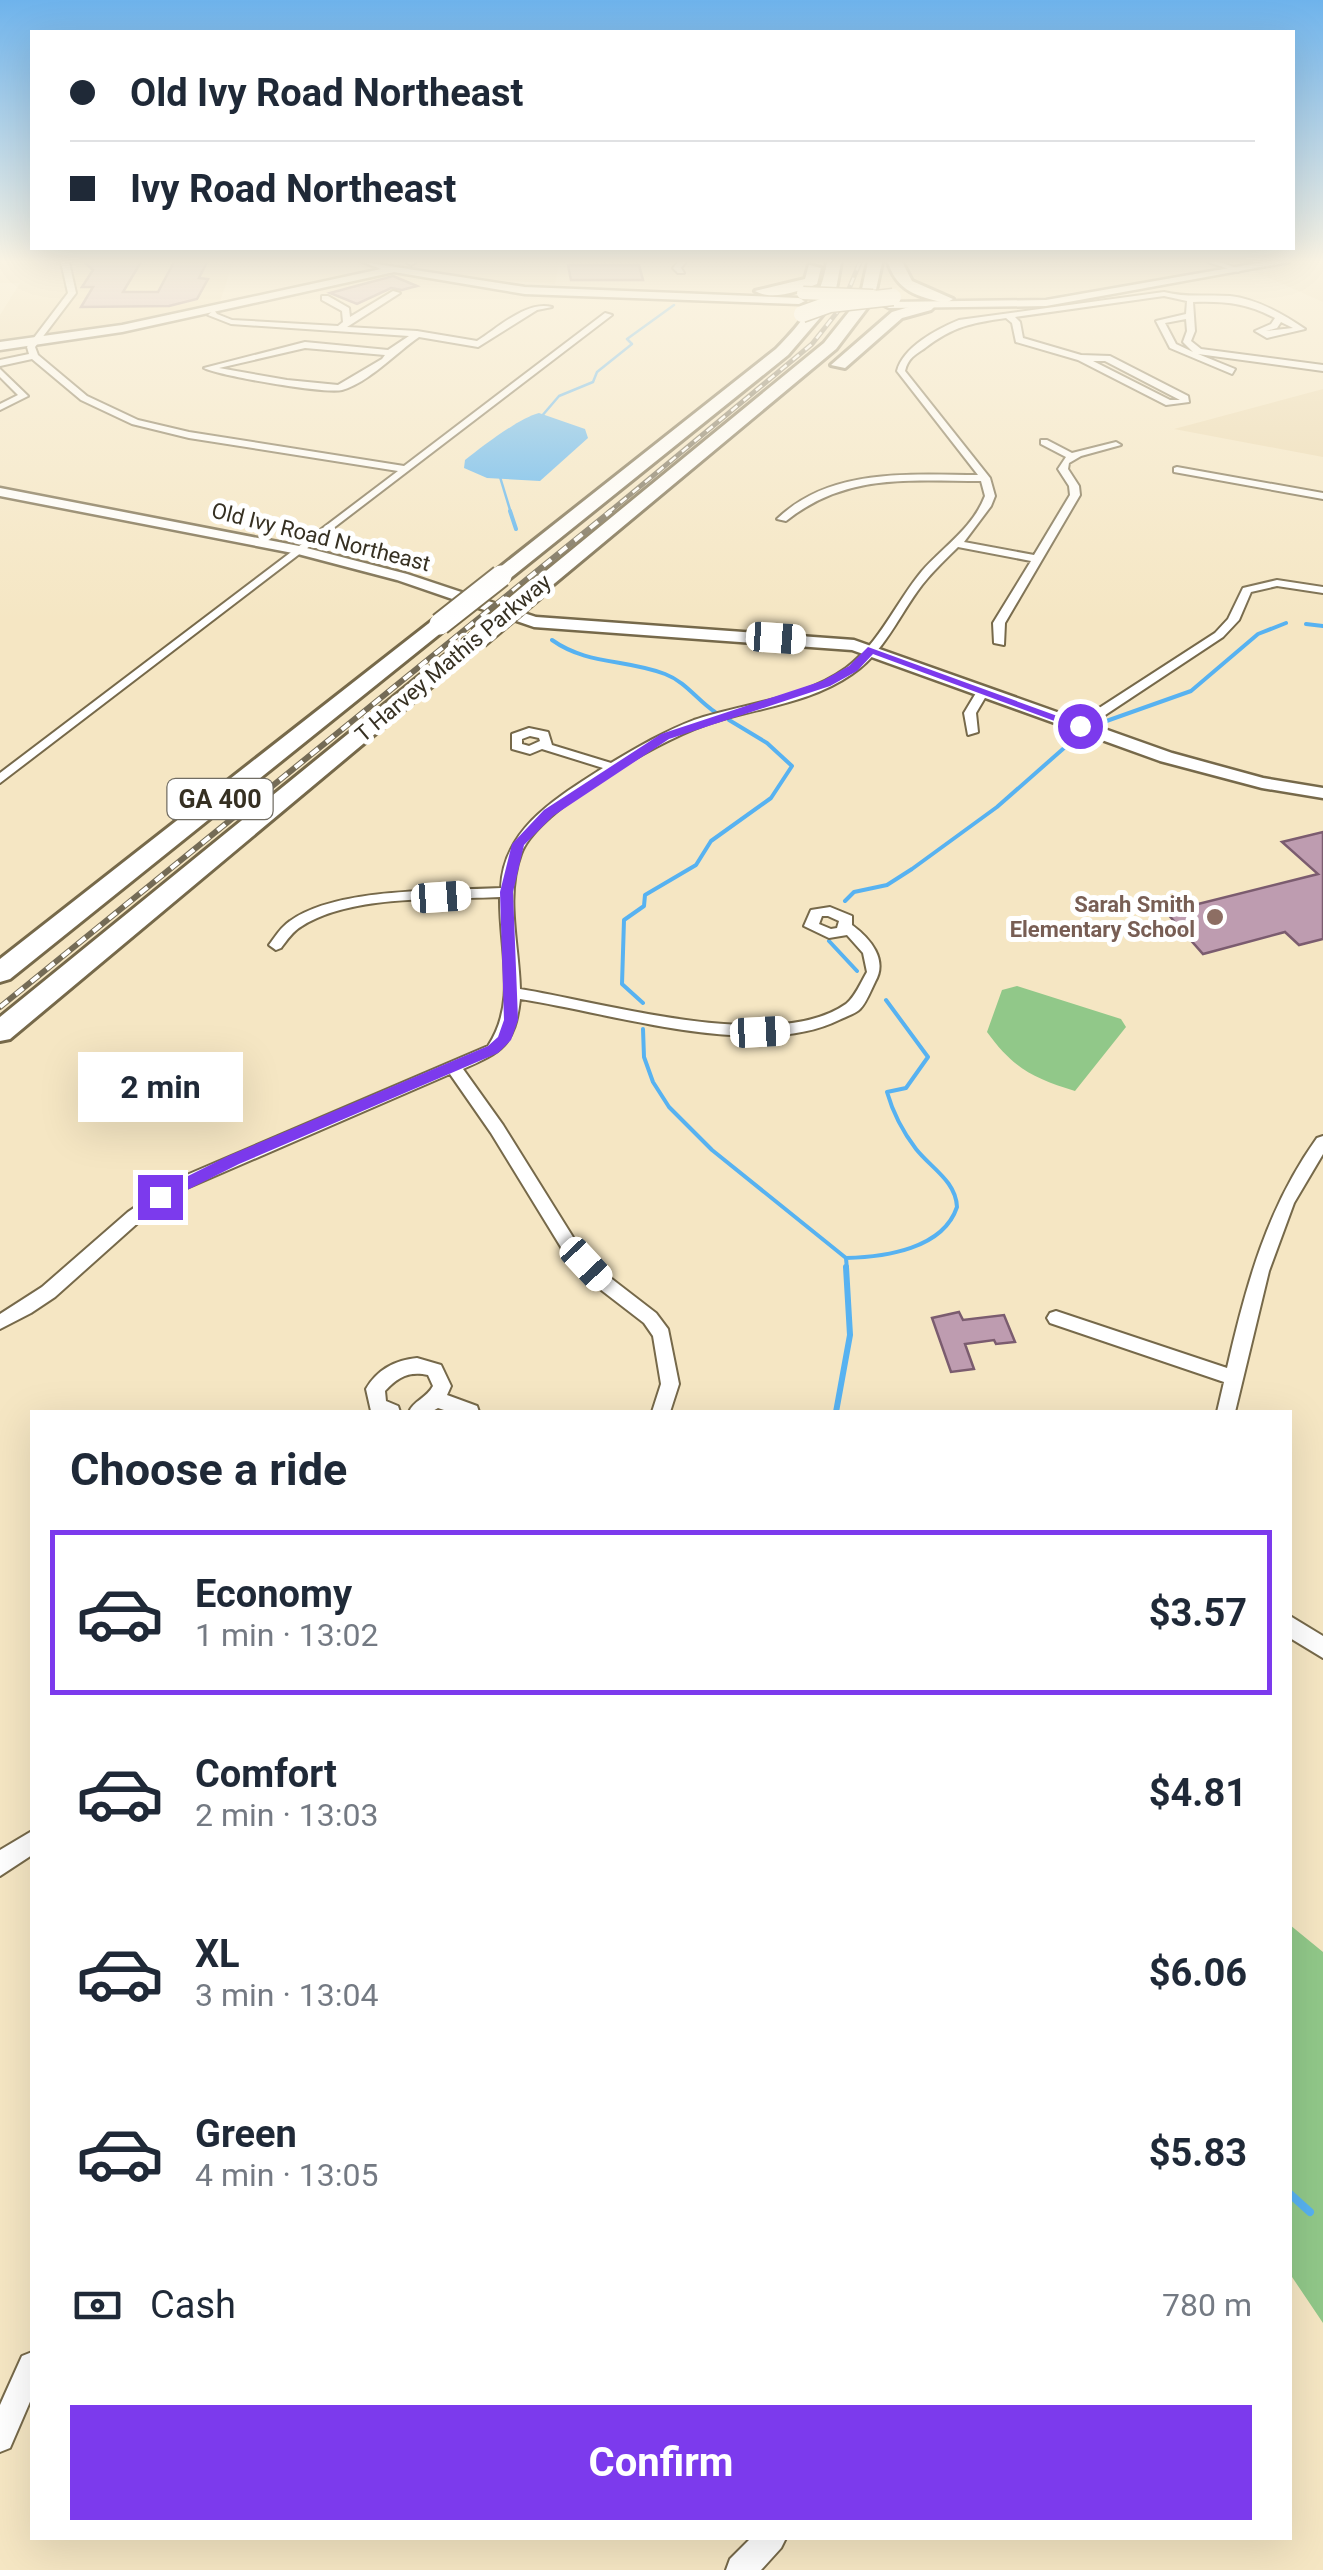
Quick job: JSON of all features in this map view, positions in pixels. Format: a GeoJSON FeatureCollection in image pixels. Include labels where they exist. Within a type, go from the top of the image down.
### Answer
{"type":"FeatureCollection","features":[{"type":"Feature","properties":{"kind":"highway"},"geometry":{"type":"LineString","coordinates":[[502,576],[577,502],[714,382]]}},
{"type":"Feature","properties":{"kind":"highway","name":"T Harvey Mathis Parkway"},"geometry":{"type":"LineString","coordinates":[[0,973],[745,382]]}},
{"type":"Feature","properties":{"kind":"highway","name":"T Harvey Mathis Parkway"},"geometry":{"type":"LineString","coordinates":[[0,1032],[786,382]]}},
{"type":"Feature","properties":{"kind":"highway"},"geometry":{"type":"LineString","coordinates":[[636,508],[760,430]]}},
{"type":"Feature","properties":{"kind":"main road","name":"Old Ivy Road Northeast"},"geometry":{"type":"LineString","coordinates":[[0,492],[299,550],[402,577],[499,612],[551,625],[838,642],[872,650],[1080,726],[1236,777],[1323,793]]}},
{"type":"Feature","properties":{"kind":"street"},"geometry":{"type":"LineString","coordinates":[[0,407],[24,396],[10,382]]}},
{"type":"Feature","properties":{"kind":"street"},"geometry":{"type":"LineString","coordinates":[[69,382],[84,398],[135,422],[189,435],[405,469]]}},
{"type":"Feature","properties":{"kind":"street"},"geometry":{"type":"LineString","coordinates":[[281,382],[340,388],[351,382]]}},
{"type":"Feature","properties":{"kind":"street"},"geometry":{"type":"LineString","coordinates":[[0,779],[520,382]]}},
{"type":"Feature","properties":{"kind":"street"},"geometry":{"type":"LineString","coordinates":[[0,1322],[58,1285],[137,1213],[170,1190],[483,1056],[504,1040],[510,1028],[507,892],[512,855],[526,833],[548,813],[682,728],[826,684],[853,668],[872,650],[912,589],[986,508],[990,496],[985,478],[913,382]]}},
{"type":"Feature","properties":{"kind":"street"},"geometry":{"type":"LineString","coordinates":[[1128,382],[1169,403],[1184,402],[1185,398],[1154,382]]}},
{"type":"Feature","properties":{"kind":"street"},"geometry":{"type":"LineString","coordinates":[[1044,442],[1072,456],[1116,445]]}},
{"type":"Feature","properties":{"kind":"street"},"geometry":{"type":"LineString","coordinates":[[1000,644],[999,623],[1075,495],[1063,469],[1072,456]]}},
{"type":"Feature","properties":{"kind":"street"},"geometry":{"type":"LineString","coordinates":[[1177,470],[1323,496]]}},
{"type":"Feature","properties":{"kind":"street"},"geometry":{"type":"LineString","coordinates":[[782,519],[816,493],[843,484],[985,478]]}},
{"type":"Feature","properties":{"kind":"street"},"geometry":{"type":"LineString","coordinates":[[954,543],[1037,560]]}},
{"type":"Feature","properties":{"kind":"street"},"geometry":{"type":"LineString","coordinates":[[1080,726],[1220,634],[1233,620],[1247,590],[1277,583],[1323,590]]}},
{"type":"Feature","properties":{"kind":"street"},"geometry":{"type":"LineString","coordinates":[[972,732],[970,713],[983,691]]}},
{"type":"Feature","properties":{"kind":"street"},"geometry":{"type":"LineString","coordinates":[[544,746],[616,768]]}},
{"type":"Feature","properties":{"kind":"street"},"geometry":{"type":"LineString","coordinates":[[276,944],[296,923],[319,912],[357,903],[507,892]]}},
{"type":"Feature","properties":{"kind":"street"},"geometry":{"type":"LineString","coordinates":[[510,993],[760,1032],[794,1030],[840,1018],[863,994],[874,970],[872,959],[857,934],[847,928]]}},
{"type":"Feature","properties":{"kind":"street"},"geometry":{"type":"LineString","coordinates":[[454,1068],[570,1247],[602,1281],[650,1318],[662,1334],[670,1384],[662,1410]]}},
{"type":"Feature","properties":{"kind":"street"},"geometry":{"type":"LineString","coordinates":[[1226,1410],[1270,1239],[1288,1198],[1323,1142]]}},
{"type":"Feature","properties":{"kind":"street"},"geometry":{"type":"LineString","coordinates":[[1056,1318],[1234,1378]]}},
{"type":"Feature","properties":{"kind":"street"},"geometry":{"type":"LineString","coordinates":[[387,1410],[378,1406],[374,1389],[389,1371],[417,1363],[434,1370],[442,1386],[436,1399],[421,1410]]}},
{"type":"Feature","properties":{"kind":"street"},"geometry":{"type":"LineString","coordinates":[[436,1399],[465,1410]]}},
{"type":"Feature","properties":{"kind":"street"},"geometry":{"type":"LineString","coordinates":[[1292,1627],[1323,1648]]}},
{"type":"Feature","properties":{"kind":"street"},"geometry":{"type":"LineString","coordinates":[[0,1864],[30,1843]]}},
{"type":"Feature","properties":{"kind":"street"},"geometry":{"type":"LineString","coordinates":[[0,2438],[30,2370]]}},
{"type":"Feature","properties":{"kind":"street"},"geometry":{"type":"LineString","coordinates":[[741,2570],[768,2540]]}},
{"type":"Feature","properties":{"kind":"shaded area"},"geometry":{"type":"Polygon","coordinates":[[[1323,389],[1323,457],[1174,429],[1323,389]]]}},
{"type":"Feature","properties":{"kind":"green space"},"geometry":{"type":"Polygon","coordinates":[[[1017,986],[1121,1019],[1126,1027],[1075,1091],[1025,1070],[987,1032],[1002,990],[1017,986]]]}},
{"type":"Feature","properties":{"kind":"green space"},"geometry":{"type":"Polygon","coordinates":[[[1292,1927],[1323,1952],[1323,2323],[1292,2277],[1292,1927]]]}},
{"type":"Feature","properties":{"kind":"water"},"geometry":{"type":"Polygon","coordinates":[[[539,413],[585,429],[588,438],[540,481],[487,478],[464,468],[465,460],[491,440],[539,413]]]}},
{"type":"Feature","properties":{"kind":"building","name":"Sarah Smith Elementary School"},"geometry":{"type":"Polygon","coordinates":[[[1323,832],[1323,939],[1299,945],[1285,932],[1203,954],[1166,912],[1318,874],[1282,842],[1323,832]]]}},
{"type":"Feature","properties":{"kind":"building"},"geometry":{"type":"Polygon","coordinates":[[[959,1312],[963,1320],[1004,1315],[1015,1342],[965,1344],[974,1369],[951,1372],[932,1318],[959,1312]]]}},
{"type":"Feature","properties":{"kind":"waterway"},"geometry":{"type":"LineString","coordinates":[[541,417],[559,396],[593,382]]}},
{"type":"Feature","properties":{"kind":"waterway"},"geometry":{"type":"LineString","coordinates":[[500,477],[511,513]]}},
{"type":"Feature","properties":{"kind":"waterway"},"geometry":{"type":"LineString","coordinates":[[510,511],[516,529]]}},
{"type":"Feature","properties":{"kind":"waterway"},"geometry":{"type":"LineString","coordinates":[[1098,724],[1191,691],[1258,634],[1286,623]]}},
{"type":"Feature","properties":{"kind":"waterway"},"geometry":{"type":"LineString","coordinates":[[1306,624],[1323,626]]}},
{"type":"Feature","properties":{"kind":"waterway"},"geometry":{"type":"LineString","coordinates":[[552,640],[579,654],[665,674],[715,712]]}},
{"type":"Feature","properties":{"kind":"waterway"},"geometry":{"type":"LineString","coordinates":[[643,1003],[622,984],[624,920],[644,906],[645,895],[696,865],[711,841],[771,798],[792,766],[767,743],[729,720]]}},
{"type":"Feature","properties":{"kind":"waterway"},"geometry":{"type":"LineString","coordinates":[[845,901],[854,892],[887,885],[912,869],[997,807],[1080,734]]}},
{"type":"Feature","properties":{"kind":"waterway"},"geometry":{"type":"LineString","coordinates":[[829,941],[857,971]]}},
{"type":"Feature","properties":{"kind":"waterway"},"geometry":{"type":"LineString","coordinates":[[846,1258],[911,1248],[939,1233],[957,1207],[952,1190],[911,1143],[889,1100],[887,1092],[906,1088],[928,1057],[886,1000]]}},
{"type":"Feature","properties":{"kind":"waterway"},"geometry":{"type":"LineString","coordinates":[[643,1029],[644,1057],[653,1082],[669,1107],[712,1150],[846,1258]]}},
{"type":"Feature","properties":{"kind":"waterway"},"geometry":{"type":"LineString","coordinates":[[846,1258],[847,1270]]}},
{"type":"Feature","properties":{"kind":"waterway"},"geometry":{"type":"LineString","coordinates":[[836,1410],[850,1335],[846,1267]]}},
{"type":"Feature","properties":{"kind":"waterway"},"geometry":{"type":"LineString","coordinates":[[1292,2196],[1310,2212]]}},
{"type":"Feature","properties":{"kind":"railway"},"geometry":{"type":"LineString","coordinates":[[608,513],[766,382]]}},
{"type":"Feature","properties":{"kind":"railway"},"geometry":{"type":"LineString","coordinates":[[0,1007],[611,511]]}},
{"type":"Feature","properties":{"kind":"place","name":"Sarah Smith Elementary School"},"geometry":{"type":"Point","coordinates":[1215,917]}},
{"type":"Feature","properties":{"kind":"route"},"geometry":{"type":"LineString","coordinates":[[160,1197],[234,1160],[483,1056],[504,1040],[511,1020],[507,892],[512,855],[526,833],[548,813],[665,736],[826,684],[853,668],[872,650],[1080,726]]}}]}
